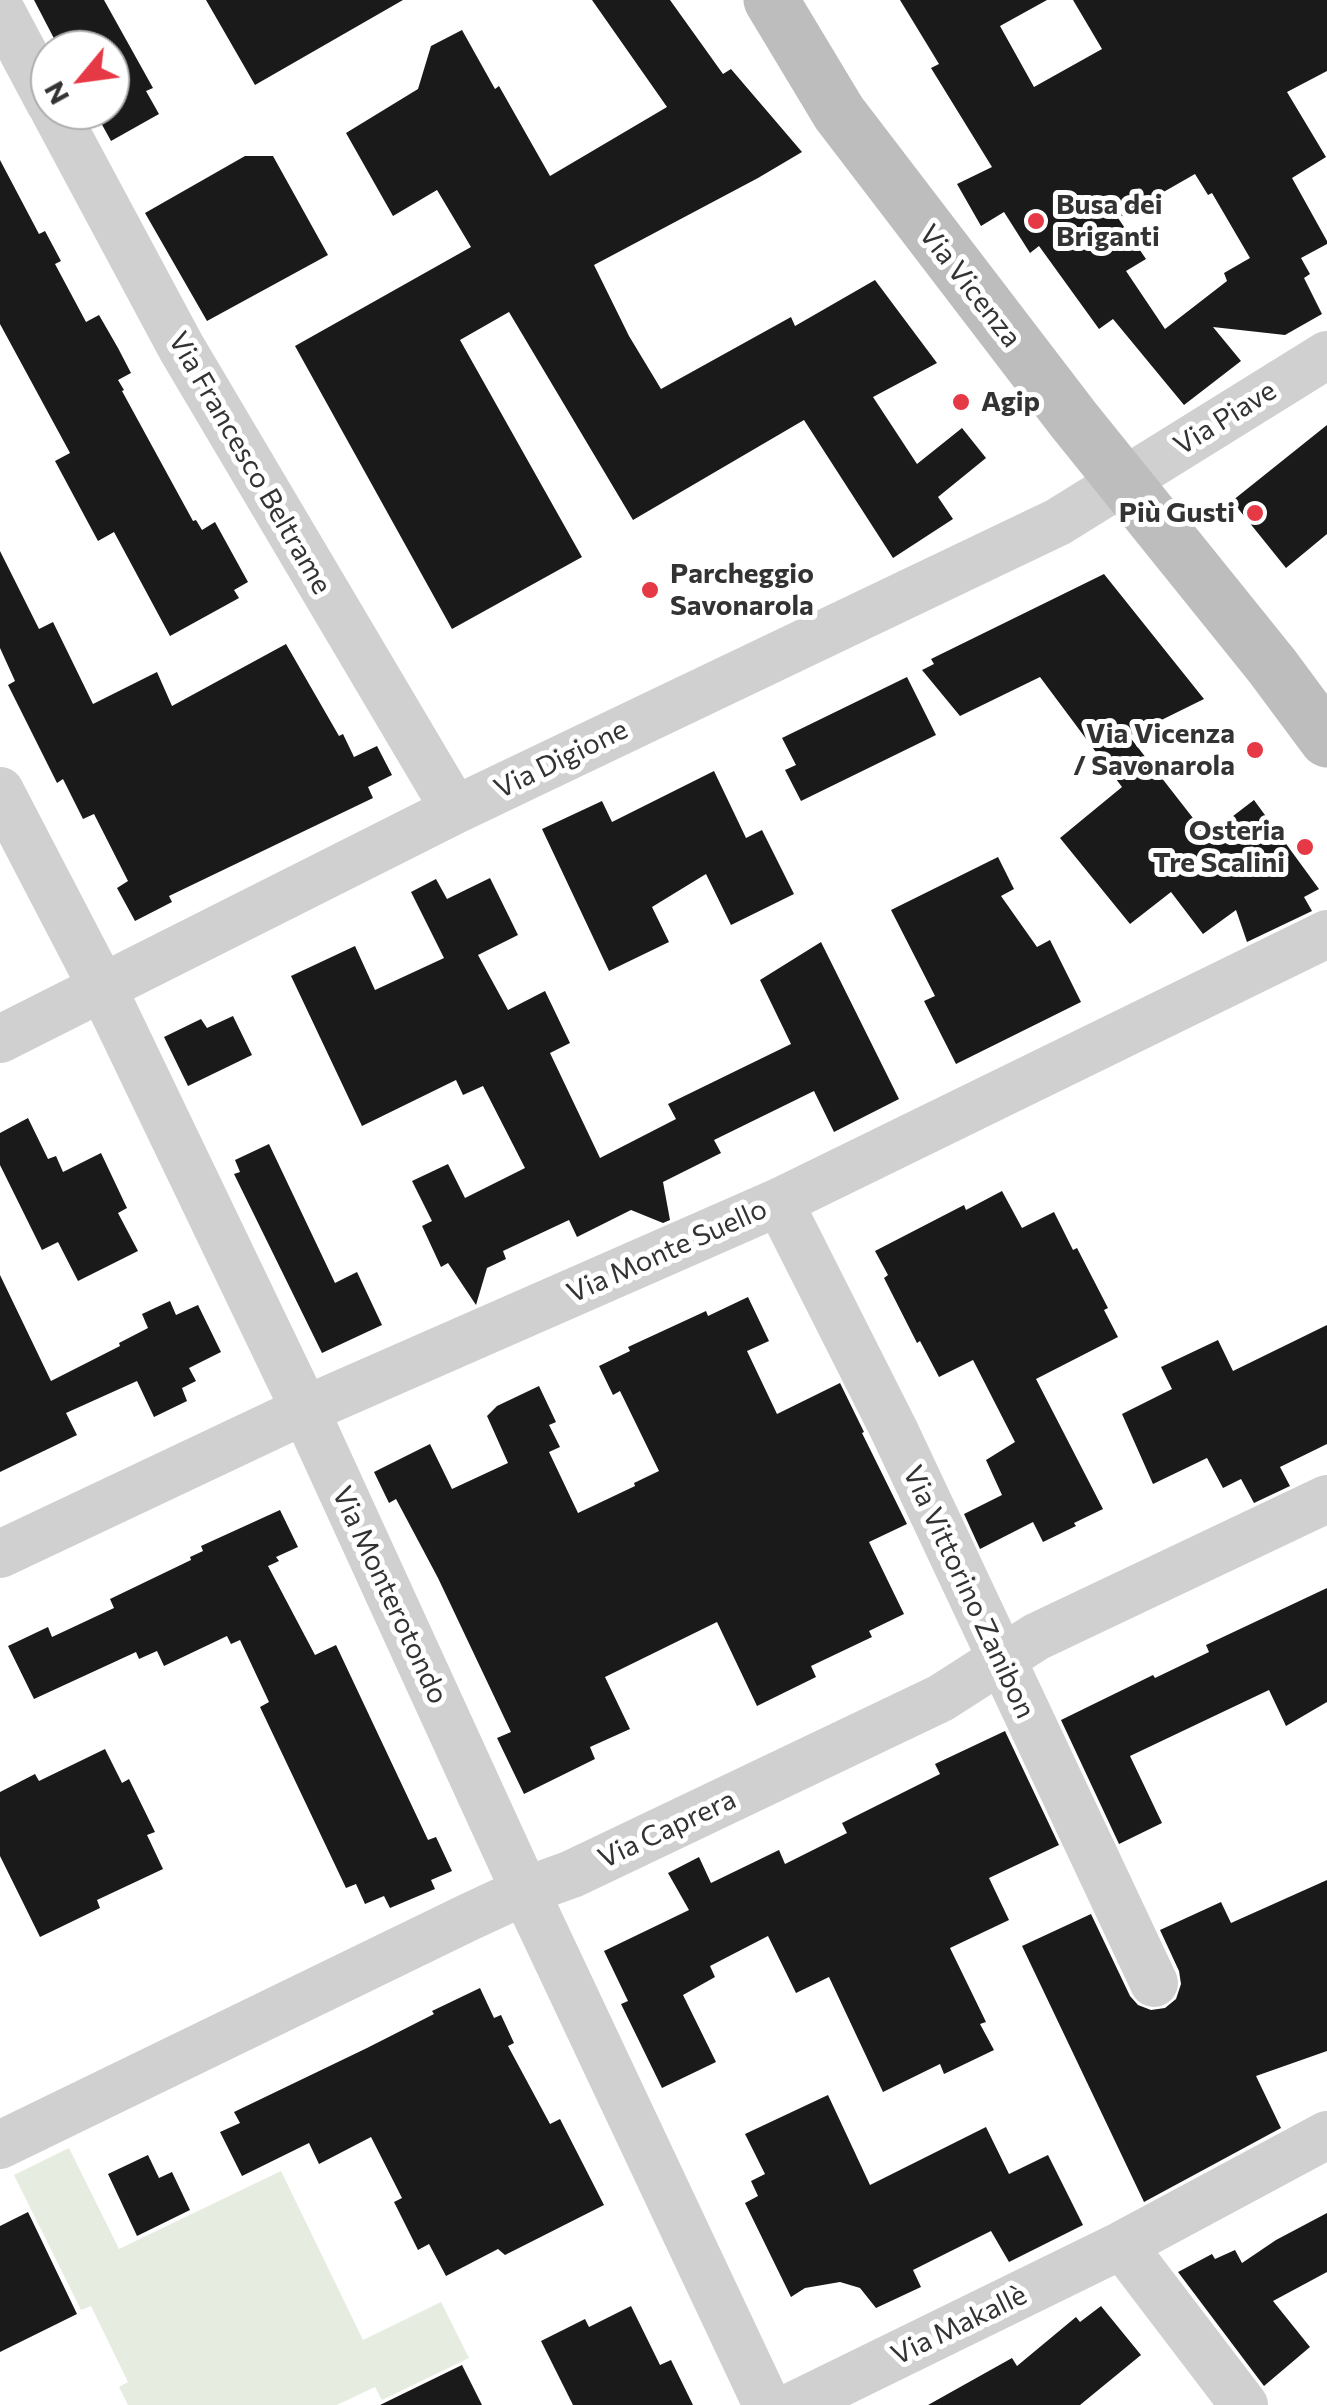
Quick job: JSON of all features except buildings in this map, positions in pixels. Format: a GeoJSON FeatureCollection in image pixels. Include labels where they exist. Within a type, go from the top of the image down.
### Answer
{"type":"FeatureCollection","features":[{"type":"Feature","properties":{"kind":"main road","name":"Via Vicenza"},"geometry":{"type":"LineString","coordinates":[[732,0],[839,113],[1061,404],[1327,740]]}},
{"type":"Feature","properties":{"kind":"main road","name":"Via Vicenza"},"geometry":{"type":"LineString","coordinates":[[771,0],[839,113]]}},
{"type":"Feature","properties":{"kind":"street"},"geometry":{"type":"LineString","coordinates":[[0,9],[30,65]]}},
{"type":"Feature","properties":{"kind":"street","name":"Via Francesco Beltrame"},"geometry":{"type":"LineString","coordinates":[[65,130],[181,347],[454,810]]}},
{"type":"Feature","properties":{"kind":"street","name":"Via Piave"},"geometry":{"type":"LineString","coordinates":[[1124,482],[1327,355]]}},
{"type":"Feature","properties":{"kind":"street","name":"Via Digione"},"geometry":{"type":"LineString","coordinates":[[0,1039],[454,810],[1058,522],[1124,482]]}},
{"type":"Feature","properties":{"kind":"street","name":"Via Monterotondo"},"geometry":{"type":"LineString","coordinates":[[0,791],[102,989],[306,1410],[525,1891],[766,2405]]}},
{"type":"Feature","properties":{"kind":"street","name":"Via Monte Suello"},"geometry":{"type":"LineString","coordinates":[[0,1554],[306,1410],[780,1202],[1327,934]]}},
{"type":"Feature","properties":{"kind":"street","name":"Via Vittorino Zanibon"},"geometry":{"type":"LineString","coordinates":[[780,1202],[894,1430],[1154,1983]]}},
{"type":"Feature","properties":{"kind":"street","name":"Via Caprera"},"geometry":{"type":"LineString","coordinates":[[0,2145],[525,1891],[572,1874],[941,1698],[1036,1637],[1327,1499]]}},
{"type":"Feature","properties":{"kind":"street","name":"Via Makallè"},"geometry":{"type":"LineString","coordinates":[[795,2405],[1122,2245],[1327,2135]]}},
{"type":"Feature","properties":{"kind":"street"},"geometry":{"type":"LineString","coordinates":[[1122,2245],[1244,2405]]}},
{"type":"Feature","properties":{"kind":"shaded area"},"geometry":{"type":"Polygon","coordinates":[[[69,2148],[119,2249],[281,2171],[363,2340],[441,2302],[469,2358],[382,2400],[375,2387],[337,2405],[128,2405],[119,2387],[128,2382],[91,2306],[81,2310],[14,2175],[69,2148]]]}},
{"type":"Feature","properties":{"kind":"place","name":"Busa dei Briganti"},"geometry":{"type":"Point","coordinates":[1036,221]}},
{"type":"Feature","properties":{"kind":"place","name":"Agip"},"geometry":{"type":"Point","coordinates":[961,402]}},
{"type":"Feature","properties":{"kind":"place","name":"Più Gusti"},"geometry":{"type":"Point","coordinates":[1255,513]}},
{"type":"Feature","properties":{"kind":"place","name":"Parcheggio Savonarola"},"geometry":{"type":"Point","coordinates":[650,590]}},
{"type":"Feature","properties":{"kind":"place","name":"Via Vicenza / Savonarola"},"geometry":{"type":"Point","coordinates":[1255,750]}},
{"type":"Feature","properties":{"kind":"place","name":"Osteria Tre Scalini"},"geometry":{"type":"Point","coordinates":[1305,847]}}]}
